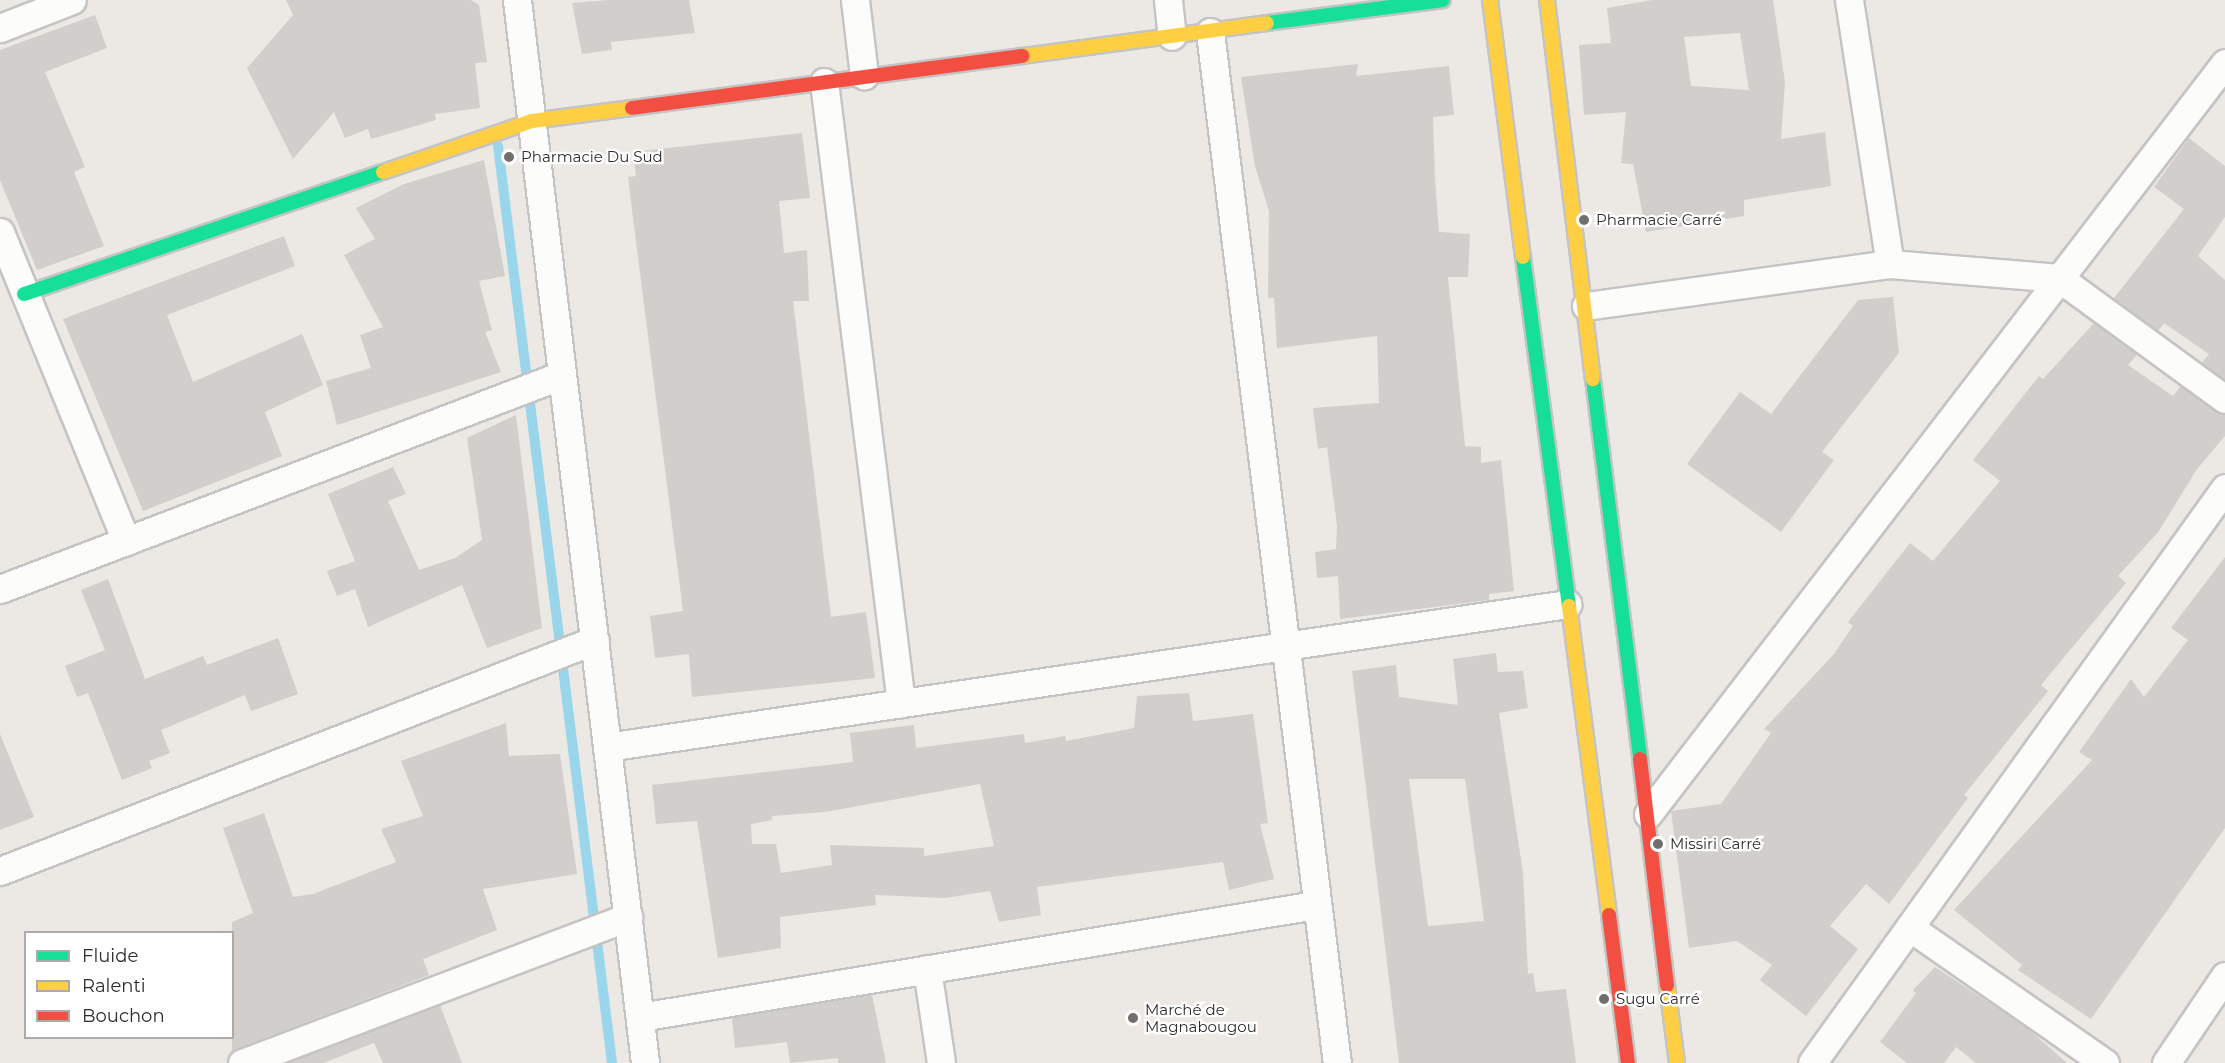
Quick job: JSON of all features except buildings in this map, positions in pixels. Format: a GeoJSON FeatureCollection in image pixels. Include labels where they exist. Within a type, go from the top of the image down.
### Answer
{"type":"FeatureCollection","features":[{"type":"Feature","properties":{"kind":"street"},"geometry":{"type":"LineString","coordinates":[[0,28],[72,0]]}},
{"type":"Feature","properties":{"kind":"street"},"geometry":{"type":"LineString","coordinates":[[517,0],[645,1063]]}},
{"type":"Feature","properties":{"kind":"street"},"geometry":{"type":"LineString","coordinates":[[855,0],[864,75]]}},
{"type":"Feature","properties":{"kind":"street"},"geometry":{"type":"LineString","coordinates":[[1168,0],[1172,36]]}},
{"type":"Feature","properties":{"kind":"street"},"geometry":{"type":"LineString","coordinates":[[24,294],[532,121],[864,75],[1210,32],[1443,0]]}},
{"type":"Feature","properties":{"kind":"street"},"geometry":{"type":"LineString","coordinates":[[1490,0],[1628,1063]]}},
{"type":"Feature","properties":{"kind":"street"},"geometry":{"type":"LineString","coordinates":[[1547,0],[1677,1063]]}},
{"type":"Feature","properties":{"kind":"street"},"geometry":{"type":"LineString","coordinates":[[1849,0],[1890,264]]}},
{"type":"Feature","properties":{"kind":"street"},"geometry":{"type":"LineString","coordinates":[[1210,32],[1336,1063]]}},
{"type":"Feature","properties":{"kind":"street"},"geometry":{"type":"LineString","coordinates":[[1648,814],[2225,63]]}},
{"type":"Feature","properties":{"kind":"street"},"geometry":{"type":"LineString","coordinates":[[824,82],[901,703]]}},
{"type":"Feature","properties":{"kind":"street"},"geometry":{"type":"LineString","coordinates":[[0,232],[126,541]]}},
{"type":"Feature","properties":{"kind":"street"},"geometry":{"type":"LineString","coordinates":[[1586,306],[1890,264],[2059,278],[2225,399]]}},
{"type":"Feature","properties":{"kind":"street"},"geometry":{"type":"LineString","coordinates":[[0,589],[562,375]]}},
{"type":"Feature","properties":{"kind":"street"},"geometry":{"type":"LineString","coordinates":[[1812,1063],[1912,929],[2225,489]]}},
{"type":"Feature","properties":{"kind":"street"},"geometry":{"type":"LineString","coordinates":[[608,747],[1567,604]]}},
{"type":"Feature","properties":{"kind":"street"},"geometry":{"type":"LineString","coordinates":[[0,871],[595,640]]}},
{"type":"Feature","properties":{"kind":"street"},"geometry":{"type":"LineString","coordinates":[[640,1017],[1315,905]]}},
{"type":"Feature","properties":{"kind":"street"},"geometry":{"type":"LineString","coordinates":[[242,1063],[628,917]]}},
{"type":"Feature","properties":{"kind":"street"},"geometry":{"type":"LineString","coordinates":[[1912,929],[2105,1063]]}},
{"type":"Feature","properties":{"kind":"street"},"geometry":{"type":"LineString","coordinates":[[927,969],[941,1063]]}},
{"type":"Feature","properties":{"kind":"street"},"geometry":{"type":"LineString","coordinates":[[2166,1063],[2225,976]]}},
{"type":"Feature","properties":{"kind":"waterway"},"geometry":{"type":"LineString","coordinates":[[498,146],[612,1063]]}},
{"type":"Feature","properties":{"kind":"traffic: fast"},"geometry":{"type":"LineString","coordinates":[[1267,23],[1443,0]]}},
{"type":"Feature","properties":{"kind":"traffic: fast"},"geometry":{"type":"LineString","coordinates":[[24,294],[383,172]]}},
{"type":"Feature","properties":{"kind":"traffic: fast"},"geometry":{"type":"LineString","coordinates":[[1523,257],[1569,606]]}},
{"type":"Feature","properties":{"kind":"traffic: fast"},"geometry":{"type":"LineString","coordinates":[[1593,379],[1640,759]]}},
{"type":"Feature","properties":{"kind":"traffic: slow"},"geometry":{"type":"LineString","coordinates":[[1490,0],[1523,257]]}},
{"type":"Feature","properties":{"kind":"traffic: slow"},"geometry":{"type":"LineString","coordinates":[[1547,0],[1593,379]]}},
{"type":"Feature","properties":{"kind":"traffic: slow"},"geometry":{"type":"LineString","coordinates":[[1023,56],[1267,23]]}},
{"type":"Feature","properties":{"kind":"traffic: slow"},"geometry":{"type":"LineString","coordinates":[[383,172],[532,121],[632,108]]}},
{"type":"Feature","properties":{"kind":"traffic: slow"},"geometry":{"type":"LineString","coordinates":[[1569,606],[1609,915]]}},
{"type":"Feature","properties":{"kind":"traffic: slow"},"geometry":{"type":"LineString","coordinates":[[1667,985],[1677,1063]]}},
{"type":"Feature","properties":{"kind":"traffic: jam"},"geometry":{"type":"LineString","coordinates":[[632,108],[1023,56]]}},
{"type":"Feature","properties":{"kind":"traffic: jam"},"geometry":{"type":"LineString","coordinates":[[1640,759],[1667,985]]}},
{"type":"Feature","properties":{"kind":"traffic: jam"},"geometry":{"type":"LineString","coordinates":[[1609,915],[1628,1063]]}},
{"type":"Feature","properties":{"kind":"place","name":"Pharmacie Du Sud"},"geometry":{"type":"Point","coordinates":[509,157]}},
{"type":"Feature","properties":{"kind":"place","name":"Pharmacie Carré"},"geometry":{"type":"Point","coordinates":[1584,220]}},
{"type":"Feature","properties":{"kind":"place","name":"Missiri Carré"},"geometry":{"type":"Point","coordinates":[1658,844]}},
{"type":"Feature","properties":{"kind":"place","name":"Sugu Carré"},"geometry":{"type":"Point","coordinates":[1604,999]}},
{"type":"Feature","properties":{"kind":"place","name":"Marché de Magnabougou"},"geometry":{"type":"Point","coordinates":[1133,1018]}}]}
